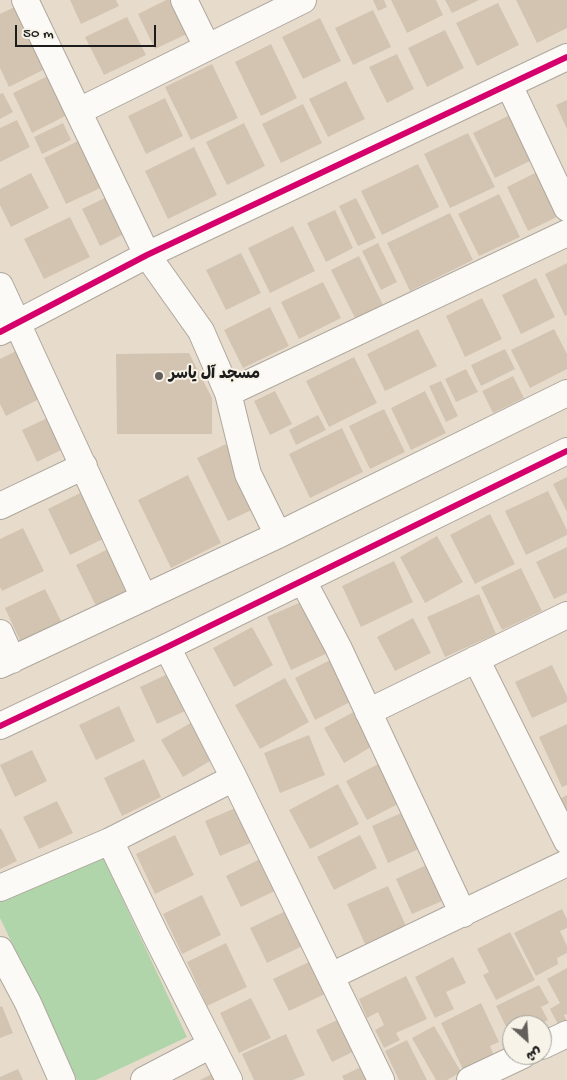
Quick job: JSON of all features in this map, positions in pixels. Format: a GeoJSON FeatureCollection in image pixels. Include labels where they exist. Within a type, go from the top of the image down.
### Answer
{"type":"FeatureCollection","features":[{"type":"Feature","properties":{"kind":"street"},"geometry":{"type":"LineString","coordinates":[[25,0],[147,255],[201,331],[228,393],[248,474],[278,535]]}},
{"type":"Feature","properties":{"kind":"street"},"geometry":{"type":"LineString","coordinates":[[184,0],[207,47]]}},
{"type":"Feature","properties":{"kind":"street"},"geometry":{"type":"LineString","coordinates":[[79,112],[303,0]]}},
{"type":"Feature","properties":{"kind":"street"},"geometry":{"type":"LineString","coordinates":[[9,328],[147,255],[567,57]]}},
{"type":"Feature","properties":{"kind":"street"},"geometry":{"type":"LineString","coordinates":[[509,85],[567,208]]}},
{"type":"Feature","properties":{"kind":"street"},"geometry":{"type":"LineString","coordinates":[[228,393],[567,232]]}},
{"type":"Feature","properties":{"kind":"street"},"geometry":{"type":"LineString","coordinates":[[0,286],[9,328],[84,466],[144,598]]}},
{"type":"Feature","properties":{"kind":"street"},"geometry":{"type":"LineString","coordinates":[[0,633],[6,662],[278,535],[567,393]]}},
{"type":"Feature","properties":{"kind":"street"},"geometry":{"type":"LineString","coordinates":[[0,726],[167,647],[567,452]]}},
{"type":"Feature","properties":{"kind":"street"},"geometry":{"type":"LineString","coordinates":[[0,506],[84,466]]}},
{"type":"Feature","properties":{"kind":"street"},"geometry":{"type":"LineString","coordinates":[[302,581],[338,647],[463,914]]}},
{"type":"Feature","properties":{"kind":"street"},"geometry":{"type":"LineString","coordinates":[[368,712],[567,615]]}},
{"type":"Feature","properties":{"kind":"street"},"geometry":{"type":"LineString","coordinates":[[167,647],[234,778],[381,1080]]}},
{"type":"Feature","properties":{"kind":"street"},"geometry":{"type":"LineString","coordinates":[[476,659],[567,841]]}},
{"type":"Feature","properties":{"kind":"street"},"geometry":{"type":"LineString","coordinates":[[0,888],[110,841],[234,778]]}},
{"type":"Feature","properties":{"kind":"street"},"geometry":{"type":"LineString","coordinates":[[110,841],[229,1080]]}},
{"type":"Feature","properties":{"kind":"street"},"geometry":{"type":"LineString","coordinates":[[331,976],[567,863]]}},
{"type":"Feature","properties":{"kind":"street"},"geometry":{"type":"LineString","coordinates":[[0,950],[28,1003],[62,1080]]}},
{"type":"Feature","properties":{"kind":"street"},"geometry":{"type":"LineString","coordinates":[[552,1041],[567,1034]]}},
{"type":"Feature","properties":{"kind":"street"},"geometry":{"type":"LineString","coordinates":[[144,1080],[211,1045]]}},
{"type":"Feature","properties":{"kind":"street"},"geometry":{"type":"LineString","coordinates":[[470,1080],[502,1065]]}},
{"type":"Feature","properties":{"kind":"green space"},"geometry":{"type":"Polygon","coordinates":[[[101,853],[187,1037],[96,1080],[77,1080],[0,918],[0,901],[101,853]]]}},
{"type":"Feature","properties":{"kind":"building"},"geometry":{"type":"Polygon","coordinates":[[[70,0],[116,0],[119,6],[81,24],[70,0]]]}},
{"type":"Feature","properties":{"kind":"building"},"geometry":{"type":"Polygon","coordinates":[[[166,0],[179,0],[193,31],[155,49],[138,14],[166,0]]]}},
{"type":"Feature","properties":{"kind":"building"},"geometry":{"type":"Polygon","coordinates":[[[373,0],[384,0],[387,7],[378,11],[373,0]]]}},
{"type":"Feature","properties":{"kind":"building"},"geometry":{"type":"Polygon","coordinates":[[[391,0],[436,0],[443,15],[407,33],[391,0]]]}},
{"type":"Feature","properties":{"kind":"building"},"geometry":{"type":"Polygon","coordinates":[[[445,0],[479,0],[452,13],[445,0]]]}},
{"type":"Feature","properties":{"kind":"building"},"geometry":{"type":"Polygon","coordinates":[[[516,0],[567,0],[567,28],[537,43],[516,0]]]}},
{"type":"Feature","properties":{"kind":"building"},"geometry":{"type":"Polygon","coordinates":[[[498,3],[519,45],[477,66],[456,23],[498,3]]]}},
{"type":"Feature","properties":{"kind":"building"},"geometry":{"type":"Polygon","coordinates":[[[21,4],[51,66],[9,87],[0,68],[0,14],[21,4]]]}},
{"type":"Feature","properties":{"kind":"building"},"geometry":{"type":"Polygon","coordinates":[[[373,10],[391,47],[353,65],[335,28],[373,10]]]}},
{"type":"Feature","properties":{"kind":"building"},"geometry":{"type":"Polygon","coordinates":[[[127,17],[146,55],[104,75],[85,37],[127,17]]]}},
{"type":"Feature","properties":{"kind":"building"},"geometry":{"type":"Polygon","coordinates":[[[320,18],[341,61],[303,79],[282,37],[320,18]]]}},
{"type":"Feature","properties":{"kind":"building"},"geometry":{"type":"Polygon","coordinates":[[[445,30],[464,68],[427,87],[408,48],[445,30]]]}},
{"type":"Feature","properties":{"kind":"building"},"geometry":{"type":"Polygon","coordinates":[[[271,44],[297,98],[261,116],[235,62],[271,44]]]}},
{"type":"Feature","properties":{"kind":"building"},"geometry":{"type":"Polygon","coordinates":[[[397,54],[414,89],[387,103],[369,67],[397,54]]]}},
{"type":"Feature","properties":{"kind":"building"},"geometry":{"type":"Polygon","coordinates":[[[212,64],[238,118],[191,140],[165,87],[212,64]]]}},
{"type":"Feature","properties":{"kind":"building"},"geometry":{"type":"Polygon","coordinates":[[[52,74],[71,113],[32,133],[13,93],[52,74]]]}},
{"type":"Feature","properties":{"kind":"building"},"geometry":{"type":"Polygon","coordinates":[[[346,81],[365,119],[328,137],[309,99],[346,81]]]}},
{"type":"Feature","properties":{"kind":"building"},"geometry":{"type":"Polygon","coordinates":[[[3,93],[13,112],[0,119],[0,94],[3,93]]]}},
{"type":"Feature","properties":{"kind":"building"},"geometry":{"type":"Polygon","coordinates":[[[165,98],[183,136],[146,154],[128,116],[165,98]]]}},
{"type":"Feature","properties":{"kind":"building"},"geometry":{"type":"Polygon","coordinates":[[[567,100],[567,129],[556,105],[567,100]]]}},
{"type":"Feature","properties":{"kind":"building"},"geometry":{"type":"Polygon","coordinates":[[[303,104],[322,143],[281,163],[262,124],[303,104]]]}},
{"type":"Feature","properties":{"kind":"building"},"geometry":{"type":"Polygon","coordinates":[[[514,113],[536,158],[495,178],[473,133],[514,113]]]}},
{"type":"Feature","properties":{"kind":"building"},"geometry":{"type":"Polygon","coordinates":[[[17,120],[30,147],[0,162],[0,128],[17,120]]]}},
{"type":"Feature","properties":{"kind":"building"},"geometry":{"type":"Polygon","coordinates":[[[63,123],[71,140],[42,154],[34,137],[63,123]]]}},
{"type":"Feature","properties":{"kind":"building"},"geometry":{"type":"Polygon","coordinates":[[[244,123],[265,166],[227,185],[206,142],[244,123]]]}},
{"type":"Feature","properties":{"kind":"building"},"geometry":{"type":"Polygon","coordinates":[[[468,133],[495,187],[450,208],[424,154],[468,133]]]}},
{"type":"Feature","properties":{"kind":"building"},"geometry":{"type":"Polygon","coordinates":[[[86,137],[109,184],[66,204],[44,158],[86,137]]]}},
{"type":"Feature","properties":{"kind":"building"},"geometry":{"type":"Polygon","coordinates":[[[194,147],[217,195],[168,219],[145,171],[194,147]]]}},
{"type":"Feature","properties":{"kind":"building"},"geometry":{"type":"Polygon","coordinates":[[[418,164],[439,207],[382,235],[361,191],[418,164]]]}},
{"type":"Feature","properties":{"kind":"building"},"geometry":{"type":"Polygon","coordinates":[[[543,169],[565,213],[528,231],[507,187],[543,169]]]}},
{"type":"Feature","properties":{"kind":"building"},"geometry":{"type":"Polygon","coordinates":[[[31,173],[49,208],[11,227],[0,205],[0,189],[31,173]]]}},
{"type":"Feature","properties":{"kind":"building"},"geometry":{"type":"Polygon","coordinates":[[[113,194],[130,231],[100,246],[82,209],[113,194]]]}},
{"type":"Feature","properties":{"kind":"building"},"geometry":{"type":"Polygon","coordinates":[[[499,194],[520,237],[479,256],[458,214],[499,194]]]}},
{"type":"Feature","properties":{"kind":"building"},"geometry":{"type":"Polygon","coordinates":[[[356,198],[376,238],[358,246],[339,206],[356,198]]]}},
{"type":"Feature","properties":{"kind":"building"},"geometry":{"type":"Polygon","coordinates":[[[335,210],[353,248],[326,262],[307,223],[335,210]]]}},
{"type":"Feature","properties":{"kind":"building"},"geometry":{"type":"Polygon","coordinates":[[[450,213],[473,260],[410,291],[387,243],[450,213]]]}},
{"type":"Feature","properties":{"kind":"building"},"geometry":{"type":"Polygon","coordinates":[[[70,217],[90,257],[44,279],[24,239],[70,217]]]}},
{"type":"Feature","properties":{"kind":"building"},"geometry":{"type":"Polygon","coordinates":[[[293,226],[315,271],[270,293],[248,248],[293,226]]]}},
{"type":"Feature","properties":{"kind":"building"},"geometry":{"type":"Polygon","coordinates":[[[378,243],[397,282],[381,290],[362,251],[378,243]]]}},
{"type":"Feature","properties":{"kind":"building"},"geometry":{"type":"Polygon","coordinates":[[[241,253],[261,293],[226,310],[206,270],[241,253]]]}},
{"type":"Feature","properties":{"kind":"building"},"geometry":{"type":"Polygon","coordinates":[[[359,256],[383,305],[355,318],[331,270],[359,256]]]}},
{"type":"Feature","properties":{"kind":"building"},"geometry":{"type":"Polygon","coordinates":[[[567,263],[567,315],[565,316],[545,274],[567,263]]]}},
{"type":"Feature","properties":{"kind":"building"},"geometry":{"type":"Polygon","coordinates":[[[536,278],[555,317],[521,334],[502,295],[536,278]]]}},
{"type":"Feature","properties":{"kind":"building"},"geometry":{"type":"Polygon","coordinates":[[[323,282],[341,318],[299,339],[281,302],[323,282]]]}},
{"type":"Feature","properties":{"kind":"building"},"geometry":{"type":"Polygon","coordinates":[[[482,298],[502,339],[465,357],[446,316],[482,298]]]}},
{"type":"Feature","properties":{"kind":"building"},"geometry":{"type":"Polygon","coordinates":[[[270,307],[289,346],[243,368],[224,330],[270,307]]]}},
{"type":"Feature","properties":{"kind":"building"},"geometry":{"type":"Polygon","coordinates":[[[418,329],[437,366],[385,391],[367,354],[418,329]]]}},
{"type":"Feature","properties":{"kind":"building"},"geometry":{"type":"Polygon","coordinates":[[[554,329],[567,354],[567,369],[530,388],[511,350],[554,329]]]}},
{"type":"Feature","properties":{"kind":"building"},"geometry":{"type":"Polygon","coordinates":[[[505,349],[515,369],[481,386],[471,365],[505,349]]]}},
{"type":"Feature","properties":{"kind":"building"},"geometry":{"type":"Polygon","coordinates":[[[18,350],[41,398],[6,416],[0,404],[0,359],[18,350]]]}},
{"type":"Feature","properties":{"kind":"building","name":"مسجد آل ياسر"},"geometry":{"type":"Polygon","coordinates":[[[189,353],[212,398],[212,434],[117,434],[116,354],[189,353]]]}},
{"type":"Feature","properties":{"kind":"building"},"geometry":{"type":"Polygon","coordinates":[[[354,357],[377,403],[329,427],[306,381],[354,357]]]}},
{"type":"Feature","properties":{"kind":"building"},"geometry":{"type":"Polygon","coordinates":[[[466,369],[478,392],[456,402],[445,379],[466,369]]]}},
{"type":"Feature","properties":{"kind":"building"},"geometry":{"type":"Polygon","coordinates":[[[513,376],[524,398],[493,413],[482,391],[513,376]]]}},
{"type":"Feature","properties":{"kind":"building"},"geometry":{"type":"Polygon","coordinates":[[[441,381],[458,416],[446,422],[429,386],[441,381]]]}},
{"type":"Feature","properties":{"kind":"building"},"geometry":{"type":"Polygon","coordinates":[[[275,391],[292,424],[270,435],[254,401],[275,391]]]}},
{"type":"Feature","properties":{"kind":"building"},"geometry":{"type":"Polygon","coordinates":[[[425,391],[446,433],[411,450],[391,408],[425,391]]]}},
{"type":"Feature","properties":{"kind":"building"},"geometry":{"type":"Polygon","coordinates":[[[384,409],[405,452],[370,469],[349,426],[384,409]]]}},
{"type":"Feature","properties":{"kind":"building"},"geometry":{"type":"Polygon","coordinates":[[[56,414],[71,445],[37,462],[22,430],[56,414]]]}},
{"type":"Feature","properties":{"kind":"building"},"geometry":{"type":"Polygon","coordinates":[[[318,415],[326,430],[296,445],[289,430],[318,415]]]}},
{"type":"Feature","properties":{"kind":"building"},"geometry":{"type":"Polygon","coordinates":[[[342,428],[363,472],[310,498],[289,454],[342,428]]]}},
{"type":"Feature","properties":{"kind":"building"},"geometry":{"type":"Polygon","coordinates":[[[226,444],[256,508],[228,521],[197,458],[226,444]]]}},
{"type":"Feature","properties":{"kind":"building"},"geometry":{"type":"Polygon","coordinates":[[[188,475],[221,543],[171,568],[138,500],[188,475]]]}},
{"type":"Feature","properties":{"kind":"building"},"geometry":{"type":"Polygon","coordinates":[[[567,477],[567,512],[553,484],[567,477]]]}},
{"type":"Feature","properties":{"kind":"building"},"geometry":{"type":"Polygon","coordinates":[[[548,491],[567,530],[567,535],[526,555],[505,511],[548,491]]]}},
{"type":"Feature","properties":{"kind":"building"},"geometry":{"type":"Polygon","coordinates":[[[82,492],[105,538],[70,555],[48,509],[82,492]]]}},
{"type":"Feature","properties":{"kind":"building"},"geometry":{"type":"Polygon","coordinates":[[[490,514],[515,564],[475,584],[450,535],[490,514]]]}},
{"type":"Feature","properties":{"kind":"building"},"geometry":{"type":"Polygon","coordinates":[[[23,528],[44,571],[2,591],[0,587],[0,539],[23,528]]]}},
{"type":"Feature","properties":{"kind":"building"},"geometry":{"type":"Polygon","coordinates":[[[437,536],[463,582],[425,603],[400,557],[437,536]]]}},
{"type":"Feature","properties":{"kind":"building"},"geometry":{"type":"Polygon","coordinates":[[[567,547],[567,593],[554,599],[536,562],[567,547]]]}},
{"type":"Feature","properties":{"kind":"building"},"geometry":{"type":"Polygon","coordinates":[[[110,548],[130,590],[96,606],[76,565],[110,548]]]}},
{"type":"Feature","properties":{"kind":"building"},"geometry":{"type":"Polygon","coordinates":[[[394,561],[413,602],[361,627],[342,586],[394,561]]]}},
{"type":"Feature","properties":{"kind":"building"},"geometry":{"type":"Polygon","coordinates":[[[521,568],[542,611],[502,630],[481,587],[521,568]]]}},
{"type":"Feature","properties":{"kind":"building"},"geometry":{"type":"Polygon","coordinates":[[[45,589],[63,625],[22,645],[5,608],[45,589]]]}},
{"type":"Feature","properties":{"kind":"building"},"geometry":{"type":"Polygon","coordinates":[[[479,594],[496,634],[445,657],[427,617],[479,594]]]}},
{"type":"Feature","properties":{"kind":"building"},"geometry":{"type":"Polygon","coordinates":[[[308,599],[332,651],[291,670],[267,617],[308,599]]]}},
{"type":"Feature","properties":{"kind":"building"},"geometry":{"type":"Polygon","coordinates":[[[413,618],[431,653],[395,671],[377,637],[413,618]]]}},
{"type":"Feature","properties":{"kind":"building"},"geometry":{"type":"Polygon","coordinates":[[[252,627],[273,665],[234,687],[213,648],[252,627]]]}},
{"type":"Feature","properties":{"kind":"building"},"geometry":{"type":"Polygon","coordinates":[[[330,660],[350,702],[315,720],[295,678],[330,660]]]}},
{"type":"Feature","properties":{"kind":"building"},"geometry":{"type":"Polygon","coordinates":[[[552,665],[567,696],[567,702],[532,718],[515,682],[552,665]]]}},
{"type":"Feature","properties":{"kind":"building"},"geometry":{"type":"Polygon","coordinates":[[[176,670],[194,707],[157,724],[140,687],[176,670]]]}},
{"type":"Feature","properties":{"kind":"building"},"geometry":{"type":"Polygon","coordinates":[[[285,678],[309,722],[260,749],[235,705],[285,678]]]}},
{"type":"Feature","properties":{"kind":"building"},"geometry":{"type":"Polygon","coordinates":[[[119,706],[135,741],[96,760],[79,725],[119,706]]]}},
{"type":"Feature","properties":{"kind":"building"},"geometry":{"type":"Polygon","coordinates":[[[357,710],[376,744],[344,763],[324,728],[357,710]]]}},
{"type":"Feature","properties":{"kind":"building"},"geometry":{"type":"Polygon","coordinates":[[[194,721],[215,758],[183,777],[161,740],[194,721]]]}},
{"type":"Feature","properties":{"kind":"building"},"geometry":{"type":"Polygon","coordinates":[[[567,724],[567,785],[562,787],[539,737],[567,724]]]}},
{"type":"Feature","properties":{"kind":"building"},"geometry":{"type":"Polygon","coordinates":[[[309,735],[325,775],[280,793],[264,753],[309,735]]]}},
{"type":"Feature","properties":{"kind":"building"},"geometry":{"type":"Polygon","coordinates":[[[32,750],[47,781],[15,797],[0,765],[32,750]]]}},
{"type":"Feature","properties":{"kind":"building"},"geometry":{"type":"Polygon","coordinates":[[[144,759],[161,797],[122,816],[104,778],[144,759]]]}},
{"type":"Feature","properties":{"kind":"building"},"geometry":{"type":"Polygon","coordinates":[[[382,762],[402,802],[367,820],[346,781],[382,762]]]}},
{"type":"Feature","properties":{"kind":"building"},"geometry":{"type":"Polygon","coordinates":[[[338,784],[359,824],[310,849],[289,810],[338,784]]]}},
{"type":"Feature","properties":{"kind":"building"},"geometry":{"type":"Polygon","coordinates":[[[567,795],[567,816],[558,800],[567,795]]]}},
{"type":"Feature","properties":{"kind":"building"},"geometry":{"type":"Polygon","coordinates":[[[57,801],[73,833],[39,849],[23,817],[57,801]]]}},
{"type":"Feature","properties":{"kind":"building"},"geometry":{"type":"Polygon","coordinates":[[[240,806],[255,841],[220,856],[205,821],[240,806]]]}},
{"type":"Feature","properties":{"kind":"building"},"geometry":{"type":"Polygon","coordinates":[[[408,810],[425,846],[388,863],[372,826],[408,810]]]}},
{"type":"Feature","properties":{"kind":"building"},"geometry":{"type":"Polygon","coordinates":[[[0,829],[17,861],[0,869],[0,829]]]}},
{"type":"Feature","properties":{"kind":"building"},"geometry":{"type":"Polygon","coordinates":[[[175,835],[194,875],[155,894],[136,854],[175,835]]]}},
{"type":"Feature","properties":{"kind":"building"},"geometry":{"type":"Polygon","coordinates":[[[360,835],[377,868],[334,890],[317,857],[360,835]]]}},
{"type":"Feature","properties":{"kind":"building"},"geometry":{"type":"Polygon","coordinates":[[[266,856],[281,888],[241,907],[226,876],[266,856]]]}},
{"type":"Feature","properties":{"kind":"building"},"geometry":{"type":"Polygon","coordinates":[[[433,862],[449,898],[412,914],[396,879],[433,862]]]}},
{"type":"Feature","properties":{"kind":"building"},"geometry":{"type":"Polygon","coordinates":[[[388,886],[406,926],[365,944],[347,904],[388,886]]]}},
{"type":"Feature","properties":{"kind":"building"},"geometry":{"type":"Polygon","coordinates":[[[202,895],[221,935],[182,954],[163,914],[202,895]]]}},
{"type":"Feature","properties":{"kind":"building"},"geometry":{"type":"Polygon","coordinates":[[[292,908],[309,943],[267,963],[250,928],[292,908]]]}},
{"type":"Feature","properties":{"kind":"building"},"geometry":{"type":"Polygon","coordinates":[[[562,909],[567,919],[567,928],[560,931],[567,946],[567,953],[557,958],[558,964],[536,976],[514,933],[562,909]]]}},
{"type":"Feature","properties":{"kind":"building"},"geometry":{"type":"Polygon","coordinates":[[[510,932],[535,980],[496,1000],[483,975],[489,972],[477,949],[510,932]]]}},
{"type":"Feature","properties":{"kind":"building"},"geometry":{"type":"Polygon","coordinates":[[[226,943],[247,987],[207,1006],[187,962],[226,943]]]}},
{"type":"Feature","properties":{"kind":"building"},"geometry":{"type":"Polygon","coordinates":[[[453,957],[466,983],[446,992],[454,1009],[435,1018],[415,977],[453,957]]]}},
{"type":"Feature","properties":{"kind":"building"},"geometry":{"type":"Polygon","coordinates":[[[309,962],[325,994],[289,1011],[273,979],[309,962]]]}},
{"type":"Feature","properties":{"kind":"building"},"geometry":{"type":"Polygon","coordinates":[[[567,968],[567,1014],[564,1015],[567,1022],[560,1028],[550,1009],[560,1003],[547,979],[567,968]]]}},
{"type":"Feature","properties":{"kind":"building"},"geometry":{"type":"Polygon","coordinates":[[[406,976],[427,1019],[396,1033],[400,1040],[384,1048],[375,1030],[384,1025],[378,1012],[367,1018],[359,999],[406,976]]]}},
{"type":"Feature","properties":{"kind":"building"},"geometry":{"type":"Polygon","coordinates":[[[539,985],[549,1003],[541,1007],[545,1015],[502,1015],[502,1018],[496,1006],[539,985]]]}},
{"type":"Feature","properties":{"kind":"building"},"geometry":{"type":"Polygon","coordinates":[[[251,998],[271,1038],[239,1053],[220,1013],[251,998]]]}},
{"type":"Feature","properties":{"kind":"building"},"geometry":{"type":"Polygon","coordinates":[[[481,1003],[499,1042],[490,1046],[495,1058],[467,1078],[441,1023],[481,1003]]]}},
{"type":"Feature","properties":{"kind":"building"},"geometry":{"type":"Polygon","coordinates":[[[2,1006],[13,1033],[0,1038],[0,1007],[2,1006]]]}},
{"type":"Feature","properties":{"kind":"building"},"geometry":{"type":"Polygon","coordinates":[[[352,1013],[367,1045],[332,1062],[316,1030],[352,1013]]]}},
{"type":"Feature","properties":{"kind":"building"},"geometry":{"type":"Polygon","coordinates":[[[434,1026],[461,1072],[447,1080],[436,1080],[412,1038],[434,1026]]]}},
{"type":"Feature","properties":{"kind":"building"},"geometry":{"type":"Polygon","coordinates":[[[286,1034],[305,1075],[293,1080],[254,1080],[242,1054],[286,1034]]]}},
{"type":"Feature","properties":{"kind":"building"},"geometry":{"type":"Polygon","coordinates":[[[407,1040],[427,1080],[399,1080],[385,1051],[407,1040]]]}},
{"type":"Feature","properties":{"kind":"building"},"geometry":{"type":"Polygon","coordinates":[[[382,1057],[393,1080],[344,1080],[342,1076],[382,1057]]]}},
{"type":"Feature","properties":{"kind":"building"},"geometry":{"type":"Polygon","coordinates":[[[18,1069],[23,1080],[0,1080],[0,1077],[18,1069]]]}},
{"type":"Feature","properties":{"kind":"building"},"geometry":{"type":"Polygon","coordinates":[[[216,1072],[220,1080],[200,1080],[216,1072]]]}},
{"type":"Feature","properties":{"kind":"cycle path"},"geometry":{"type":"LineString","coordinates":[[0,332],[147,255],[567,57]]}},
{"type":"Feature","properties":{"kind":"cycle path"},"geometry":{"type":"LineString","coordinates":[[0,726],[167,647],[567,451]]}},
{"type":"Feature","properties":{"kind":"place","name":"مسجد آل ياسر"},"geometry":{"type":"Point","coordinates":[159,376]}}]}
